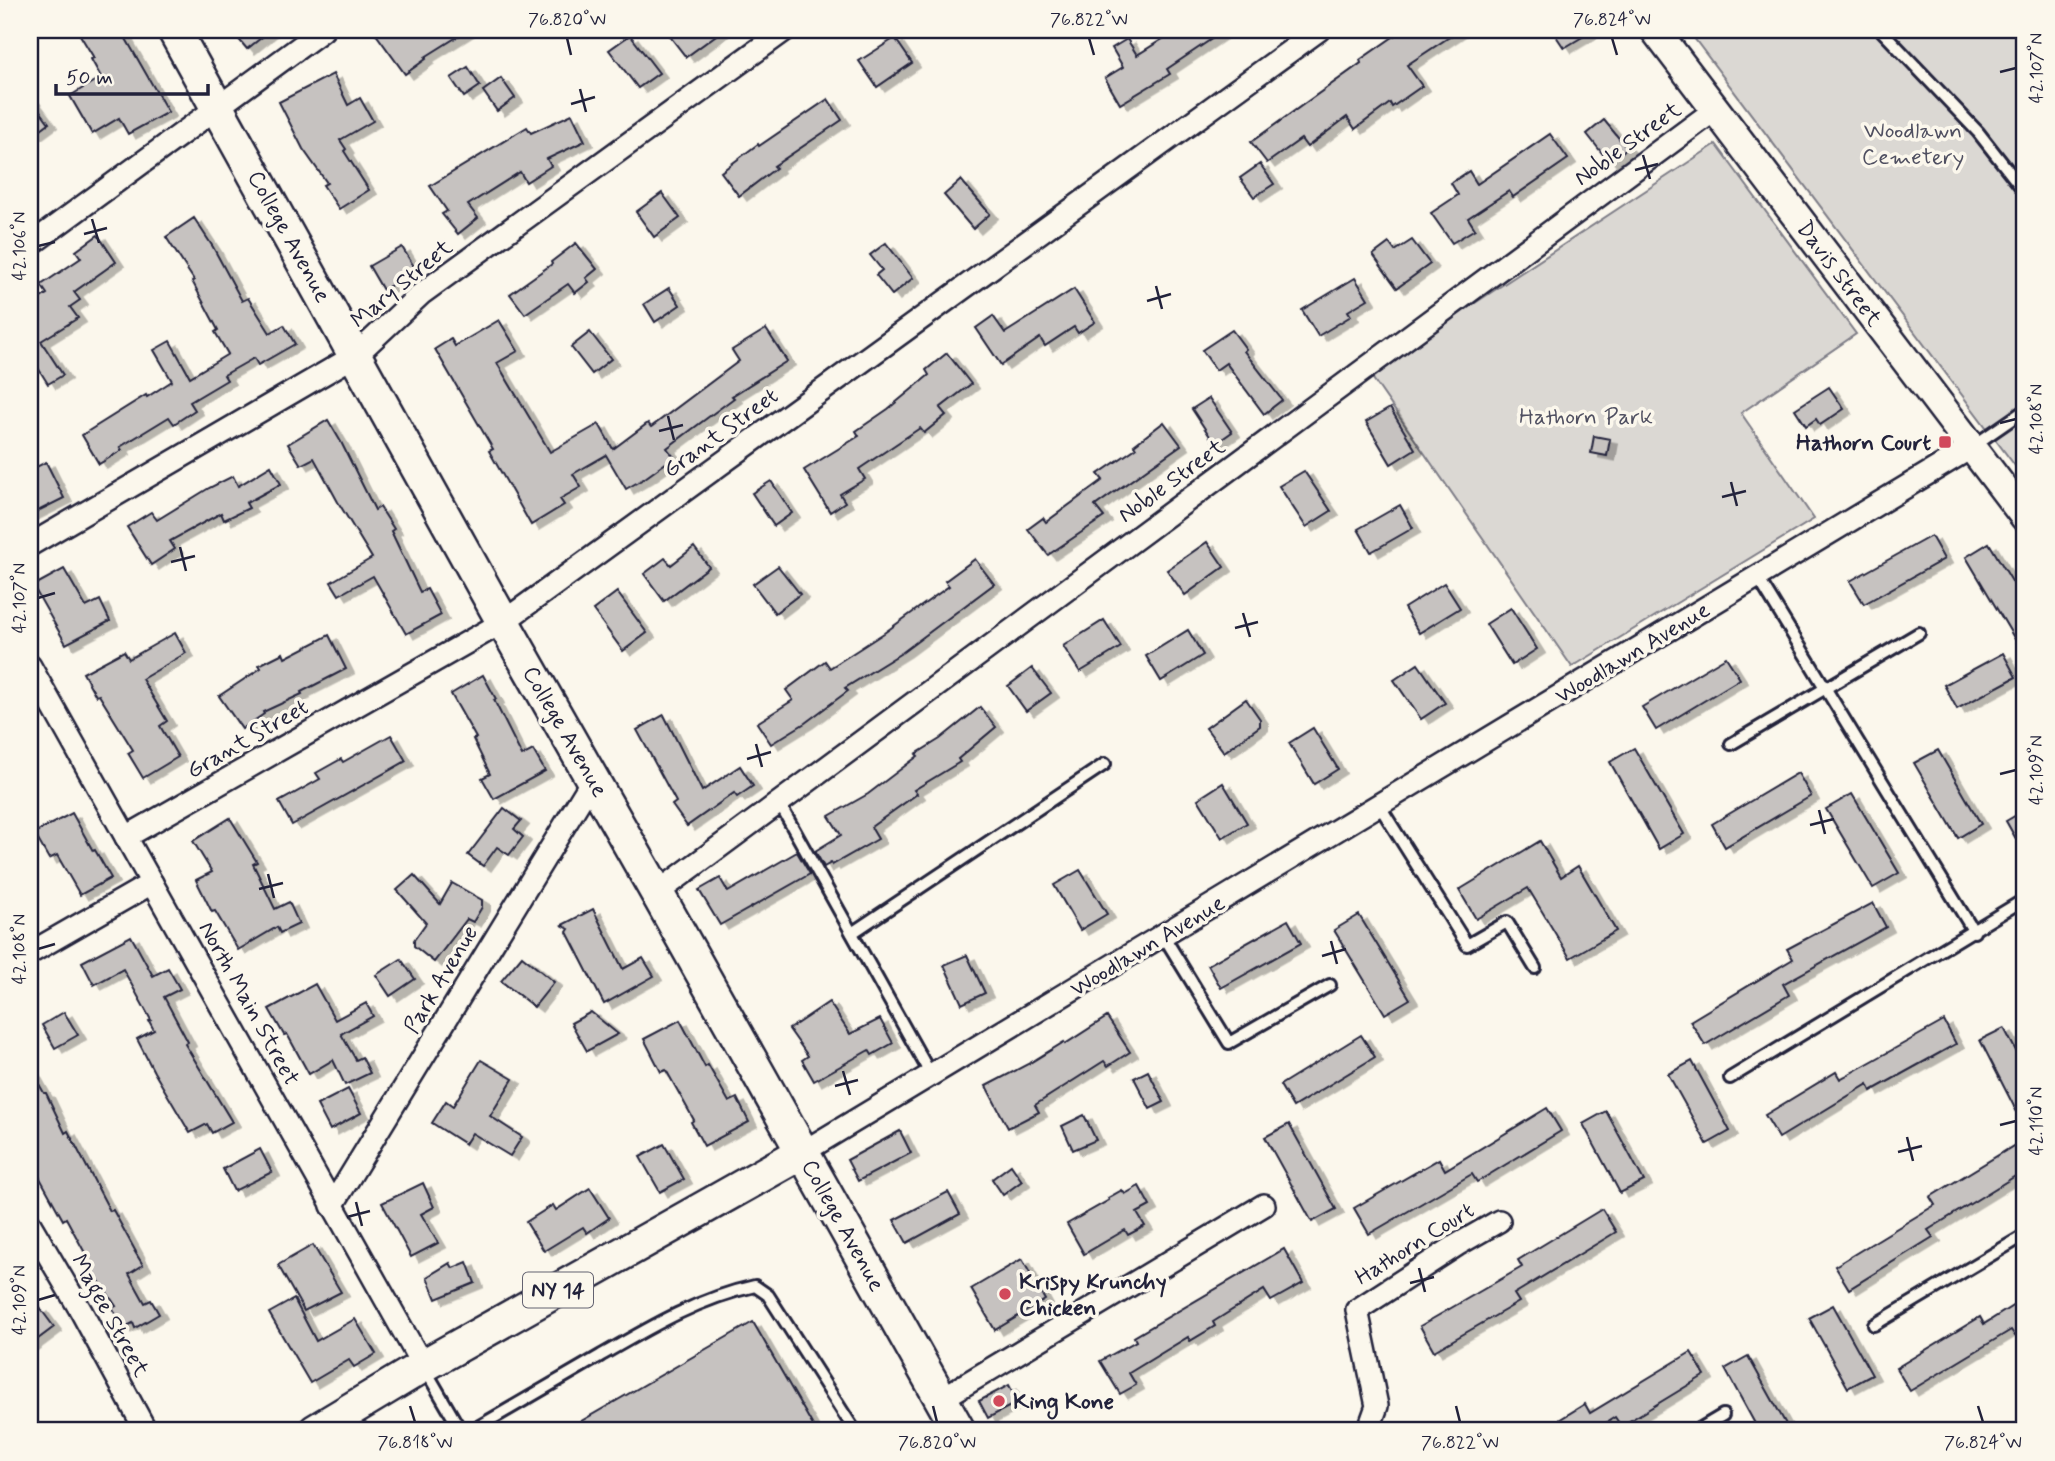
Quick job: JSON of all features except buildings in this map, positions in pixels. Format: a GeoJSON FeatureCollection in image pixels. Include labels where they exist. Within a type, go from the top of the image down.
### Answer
{"type":"FeatureCollection","features":[{"type":"Feature","properties":{"kind":"main road","name":"College Avenue"},"geometry":{"type":"LineString","coordinates":[[174,30],[503,622],[959,1431]]}},
{"type":"Feature","properties":{"kind":"main road","name":"Woodlawn Avenue"},"geometry":{"type":"LineString","coordinates":[[315,1431],[423,1366],[803,1152]]}},
{"type":"Feature","properties":{"kind":"street"},"geometry":{"type":"LineString","coordinates":[[33,234],[218,107],[323,30]]}},
{"type":"Feature","properties":{"kind":"street","name":"Mary Street"},"geometry":{"type":"LineString","coordinates":[[30,545],[356,355],[421,294],[785,30]]}},
{"type":"Feature","properties":{"kind":"street","name":"Grant Street"},"geometry":{"type":"LineString","coordinates":[[126,837],[503,622],[1319,30]]}},
{"type":"Feature","properties":{"kind":"street","name":"Davis Street"},"geometry":{"type":"LineString","coordinates":[[1655,30],[2025,517]]}},
{"type":"Feature","properties":{"kind":"street","name":"Noble Street"},"geometry":{"type":"LineString","coordinates":[[657,893],[1716,109]]}},
{"type":"Feature","properties":{"kind":"street","name":"Woodlawn Avenue"},"geometry":{"type":"LineString","coordinates":[[803,1152],[1972,447]]}},
{"type":"Feature","properties":{"kind":"street","name":"North Main Street"},"geometry":{"type":"LineString","coordinates":[[30,666],[423,1366]]}},
{"type":"Feature","properties":{"kind":"street","name":"Park Avenue"},"geometry":{"type":"LineString","coordinates":[[332,1206],[593,779]]}},
{"type":"Feature","properties":{"kind":"street"},"geometry":{"type":"LineString","coordinates":[[30,953],[152,883]]}},
{"type":"Feature","properties":{"kind":"street"},"geometry":{"type":"LineString","coordinates":[[941,1399],[1264,1205]]}},
{"type":"Feature","properties":{"kind":"street","name":"Hathorn Court"},"geometry":{"type":"LineString","coordinates":[[1368,1431],[1377,1406],[1357,1310],[1457,1245],[1499,1222]]}},
{"type":"Feature","properties":{"kind":"street","name":"Magee Street"},"geometry":{"type":"LineString","coordinates":[[30,1224],[146,1431]]}},
{"type":"Feature","properties":{"kind":"lane"},"geometry":{"type":"LineString","coordinates":[[1881,30],[1979,132],[2025,192]]}},
{"type":"Feature","properties":{"kind":"lane"},"geometry":{"type":"LineString","coordinates":[[1972,447],[2025,410]]}},
{"type":"Feature","properties":{"kind":"lane"},"geometry":{"type":"LineString","coordinates":[[1757,576],[1974,932]]}},
{"type":"Feature","properties":{"kind":"lane"},"geometry":{"type":"LineString","coordinates":[[1731,744],[1919,633]]}},
{"type":"Feature","properties":{"kind":"lane"},"geometry":{"type":"LineString","coordinates":[[852,933],[1105,764]]}},
{"type":"Feature","properties":{"kind":"lane"},"geometry":{"type":"LineString","coordinates":[[779,803],[930,1075]]}},
{"type":"Feature","properties":{"kind":"lane"},"geometry":{"type":"LineString","coordinates":[[1379,805],[1468,946],[1507,922],[1535,968]]}},
{"type":"Feature","properties":{"kind":"lane"},"geometry":{"type":"LineString","coordinates":[[1730,1078],[2025,899]]}},
{"type":"Feature","properties":{"kind":"lane"},"geometry":{"type":"LineString","coordinates":[[1163,935],[1229,1043],[1330,985]]}},
{"type":"Feature","properties":{"kind":"lane"},"geometry":{"type":"LineString","coordinates":[[1874,1325],[2025,1235]]}},
{"type":"Feature","properties":{"kind":"lane"},"geometry":{"type":"LineString","coordinates":[[471,1431],[654,1325],[703,1301],[755,1286],[768,1295],[855,1431]]}},
{"type":"Feature","properties":{"kind":"lane"},"geometry":{"type":"LineString","coordinates":[[423,1366],[461,1431]]}},
{"type":"Feature","properties":{"kind":"lane"},"geometry":{"type":"LineString","coordinates":[[1696,1431],[1723,1415]]}},
{"type":"Feature","properties":{"kind":"green space","name":"Woodlawn Cemetery"},"geometry":{"type":"Polygon","coordinates":[[[1688,30],[2025,30],[2025,479],[1688,30]]]}},
{"type":"Feature","properties":{"kind":"green space","name":"Hathorn Park"},"geometry":{"type":"Polygon","coordinates":[[[1716,144],[1856,334],[1741,413],[1814,519],[1572,667],[1369,373],[1716,144]]]}},
{"type":"Feature","properties":{"kind":"place","name":"Hathorn Court"},"geometry":{"type":"Point","coordinates":[1945,442]}},
{"type":"Feature","properties":{"kind":"place","name":"Krispy Krunchy Chicken"},"geometry":{"type":"Point","coordinates":[1005,1294]}},
{"type":"Feature","properties":{"kind":"place","name":"King Kone"},"geometry":{"type":"Point","coordinates":[999,1401]}}]}
